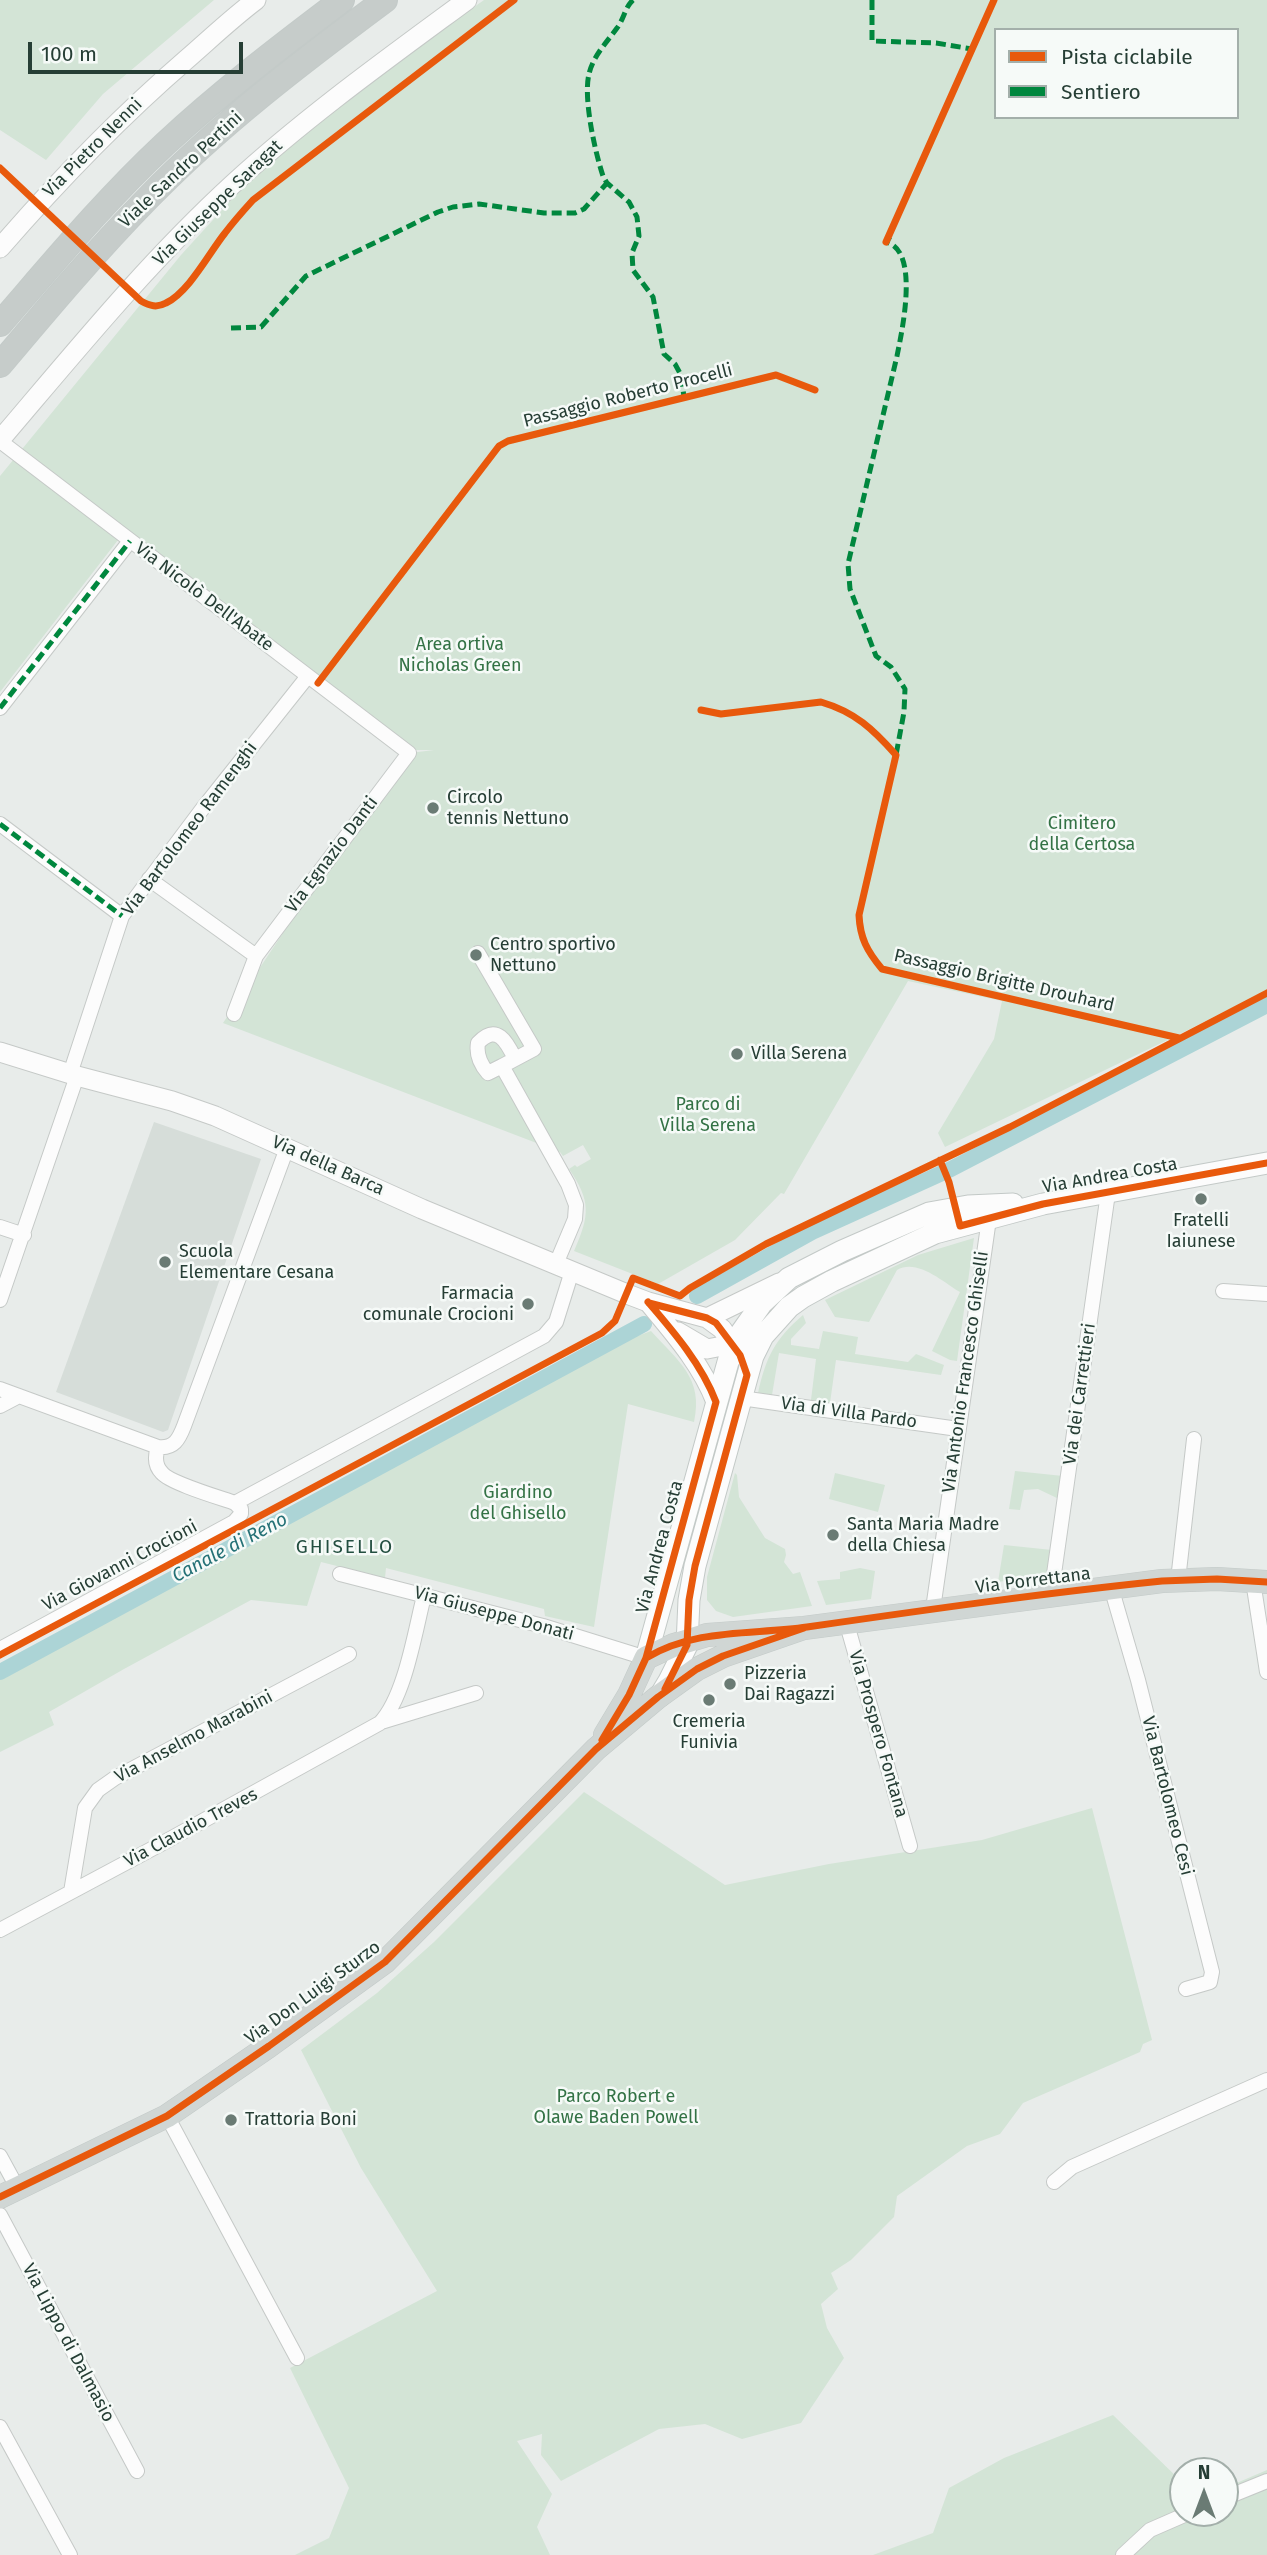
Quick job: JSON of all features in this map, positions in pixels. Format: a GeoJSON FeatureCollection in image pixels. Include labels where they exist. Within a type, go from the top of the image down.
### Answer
{"type":"FeatureCollection","features":[{"type":"Feature","properties":{"kind":"highway","name":"Viale Sandro Pertini"},"geometry":{"type":"LineString","coordinates":[[0,324],[93,218],[164,146],[238,79],[342,0]]}},
{"type":"Feature","properties":{"kind":"highway","name":"Viale Sandro Pertini"},"geometry":{"type":"LineString","coordinates":[[0,365],[85,266],[183,164],[293,69],[385,0]]}},
{"type":"Feature","properties":{"kind":"main road","name":"Via Andrea Costa"},"geometry":{"type":"LineString","coordinates":[[658,1697],[682,1657],[688,1640],[689,1601],[695,1566],[753,1356],[763,1336],[789,1307],[824,1285],[925,1237],[1043,1203],[1267,1163]]}},
{"type":"Feature","properties":{"kind":"main road","name":"Via Andrea Costa"},"geometry":{"type":"LineString","coordinates":[[646,1658],[733,1344],[762,1303],[789,1278],[889,1229],[929,1213],[968,1206],[1043,1203]]}},
{"type":"Feature","properties":{"kind":"main road","name":"Via Porrettana"},"geometry":{"type":"LineString","coordinates":[[646,1658],[688,1640],[716,1634],[804,1628],[933,1609],[1178,1580],[1260,1582]]}},
{"type":"Feature","properties":{"kind":"main road","name":"Via Porrettana"},"geometry":{"type":"LineString","coordinates":[[658,1697],[685,1676],[714,1660],[804,1628]]}},
{"type":"Feature","properties":{"kind":"main road","name":"Via Don Luigi Sturzo"},"geometry":{"type":"LineString","coordinates":[[596,1749],[629,1695],[646,1658]]}},
{"type":"Feature","properties":{"kind":"main road","name":"Via Don Luigi Sturzo"},"geometry":{"type":"LineString","coordinates":[[9,2193],[167,2116],[385,1962],[596,1749],[658,1697]]}},
{"type":"Feature","properties":{"kind":"street","name":"Via Pietro Nenni"},"geometry":{"type":"LineString","coordinates":[[0,248],[39,201],[105,134],[150,91],[256,0]]}},
{"type":"Feature","properties":{"kind":"street","name":"Via Giuseppe Saragat"},"geometry":{"type":"LineString","coordinates":[[0,440],[128,291],[232,185],[302,124],[467,0]]}},
{"type":"Feature","properties":{"kind":"street","name":"Via Nicolò Dell'Abate"},"geometry":{"type":"LineString","coordinates":[[0,440],[409,753]]}},
{"type":"Feature","properties":{"kind":"street"},"geometry":{"type":"LineString","coordinates":[[0,708],[130,541]]}},
{"type":"Feature","properties":{"kind":"street","name":"Via Bartolomeo Ramenghi"},"geometry":{"type":"LineString","coordinates":[[0,1300],[24,1235],[122,916],[203,808],[309,676]]}},
{"type":"Feature","properties":{"kind":"street","name":"Via Egnazio Danti"},"geometry":{"type":"LineString","coordinates":[[234,1014],[256,956],[409,753]]}},
{"type":"Feature","properties":{"kind":"street"},"geometry":{"type":"LineString","coordinates":[[0,824],[122,916]]}},
{"type":"Feature","properties":{"kind":"street"},"geometry":{"type":"LineString","coordinates":[[149,879],[256,956]]}},
{"type":"Feature","properties":{"kind":"street"},"geometry":{"type":"LineString","coordinates":[[158,1447],[155,1455],[157,1464],[167,1477],[235,1503],[544,1336],[556,1322],[576,1205],[509,1062],[534,1049],[478,953]]}},
{"type":"Feature","properties":{"kind":"street","name":"Via della Barca"},"geometry":{"type":"LineString","coordinates":[[0,1052],[172,1101],[215,1116],[422,1209],[648,1303],[707,1318]]}},
{"type":"Feature","properties":{"kind":"street"},"geometry":{"type":"LineString","coordinates":[[0,1389],[158,1447],[174,1444],[184,1426],[287,1148]]}},
{"type":"Feature","properties":{"kind":"street","name":"Via dei Carrettieri"},"geometry":{"type":"LineString","coordinates":[[1051,1595],[1108,1192]]}},
{"type":"Feature","properties":{"kind":"street","name":"Via Antonio Francesco Ghiselli"},"geometry":{"type":"LineString","coordinates":[[933,1609],[989,1219]]}},
{"type":"Feature","properties":{"kind":"street"},"geometry":{"type":"LineString","coordinates":[[0,1227],[24,1235]]}},
{"type":"Feature","properties":{"kind":"street"},"geometry":{"type":"LineString","coordinates":[[747,1375],[733,1344],[722,1329],[707,1318],[789,1278]]}},
{"type":"Feature","properties":{"kind":"street"},"geometry":{"type":"LineString","coordinates":[[1223,1291],[1267,1294]]}},
{"type":"Feature","properties":{"kind":"street","name":"Via della Barca"},"geometry":{"type":"LineString","coordinates":[[648,1303],[668,1325],[706,1379],[716,1402]]}},
{"type":"Feature","properties":{"kind":"street","name":"Via della Barca"},"geometry":{"type":"LineString","coordinates":[[668,1325],[707,1349],[763,1336]]}},
{"type":"Feature","properties":{"kind":"street"},"geometry":{"type":"LineString","coordinates":[[0,1406],[19,1396]]}},
{"type":"Feature","properties":{"kind":"street","name":"Via di Villa Pardo"},"geometry":{"type":"LineString","coordinates":[[741,1398],[958,1429]]}},
{"type":"Feature","properties":{"kind":"street"},"geometry":{"type":"LineString","coordinates":[[1178,1580],[1194,1439]]}},
{"type":"Feature","properties":{"kind":"street","name":"Via Giovanni Crocioni"},"geometry":{"type":"LineString","coordinates":[[0,1649],[237,1520],[241,1509],[235,1503]]}},
{"type":"Feature","properties":{"kind":"street","name":"Via Giuseppe Donati"},"geometry":{"type":"LineString","coordinates":[[340,1574],[543,1626],[646,1658]]}},
{"type":"Feature","properties":{"kind":"street"},"geometry":{"type":"LineString","coordinates":[[1260,1582],[1267,1672]]}},
{"type":"Feature","properties":{"kind":"street","name":"Via Bartolomeo Cesi"},"geometry":{"type":"LineString","coordinates":[[1111,1587],[1138,1680],[1212,1972],[1210,1982],[1186,1989]]}},
{"type":"Feature","properties":{"kind":"street","name":"Via Claudio Treves"},"geometry":{"type":"LineString","coordinates":[[380,1723],[398,1696],[424,1596]]}},
{"type":"Feature","properties":{"kind":"street","name":"Via Prospero Fontana"},"geometry":{"type":"LineString","coordinates":[[846,1621],[910,1846]]}},
{"type":"Feature","properties":{"kind":"street","name":"Via Anselmo Marabini"},"geometry":{"type":"LineString","coordinates":[[71,1892],[85,1808],[98,1790],[115,1778],[349,1654]]}},
{"type":"Feature","properties":{"kind":"street","name":"Via Claudio Treves"},"geometry":{"type":"LineString","coordinates":[[0,1930],[380,1723],[476,1693]]}},
{"type":"Feature","properties":{"kind":"street"},"geometry":{"type":"LineString","coordinates":[[1054,2182],[1072,2168],[1267,2080]]}},
{"type":"Feature","properties":{"kind":"street"},"geometry":{"type":"LineString","coordinates":[[167,2116],[297,2358]]}},
{"type":"Feature","properties":{"kind":"street"},"geometry":{"type":"LineString","coordinates":[[0,2156],[9,2193]]}},
{"type":"Feature","properties":{"kind":"street","name":"Via Lippo di Dalmasio"},"geometry":{"type":"LineString","coordinates":[[0,2215],[137,2471]]}},
{"type":"Feature","properties":{"kind":"street"},"geometry":{"type":"LineString","coordinates":[[0,2427],[70,2555]]}},
{"type":"Feature","properties":{"kind":"street"},"geometry":{"type":"LineString","coordinates":[[1239,2492],[1267,2481]]}},
{"type":"Feature","properties":{"kind":"street"},"geometry":{"type":"LineString","coordinates":[[1123,2555],[1150,2530],[1169,2522]]}},
{"type":"Feature","properties":{"kind":"shaded area","name":"Scuola Elementare Cesana"},"geometry":{"type":"Polygon","coordinates":[[[154,1122],[261,1159],[168,1430],[163,1432],[56,1392],[154,1122]]]}},
{"type":"Feature","properties":{"kind":"green space"},"geometry":{"type":"Polygon","coordinates":[[[0,0],[214,0],[103,94],[46,160],[0,130],[0,0]]]}},
{"type":"Feature","properties":{"kind":"green space"},"geometry":{"type":"Polygon","coordinates":[[[484,0],[1267,0],[1267,990],[945,1147],[938,1133],[994,1039],[1002,1001],[908,981],[784,1194],[781,1193],[735,1240],[658,1284],[574,1251],[583,1228],[586,1209],[581,1190],[569,1169],[591,1159],[583,1145],[563,1156],[560,1152],[223,1023],[353,828],[410,753],[434,750],[411,750],[125,531],[0,692],[0,476],[181,255],[252,177],[383,72],[484,0]]]}},
{"type":"Feature","properties":{"kind":"green space"},"geometry":{"type":"Polygon","coordinates":[[[974,1238],[957,1361],[932,1351],[960,1292],[930,1273],[913,1267],[897,1270],[869,1322],[835,1317],[825,1300],[918,1255],[974,1238]]]}},
{"type":"Feature","properties":{"kind":"green space"},"geometry":{"type":"Polygon","coordinates":[[[803,1315],[806,1323],[791,1339],[791,1345],[819,1349],[823,1331],[858,1337],[855,1354],[908,1362],[916,1354],[944,1365],[941,1375],[836,1360],[830,1403],[811,1400],[816,1359],[779,1353],[772,1395],[758,1393],[764,1369],[773,1350],[785,1332],[803,1315]]]}},
{"type":"Feature","properties":{"kind":"green space","name":"Giardino del Ghisello"},"geometry":{"type":"Polygon","coordinates":[[[651,1331],[679,1361],[692,1382],[696,1407],[694,1422],[628,1404],[594,1627],[545,1616],[544,1609],[386,1568],[385,1578],[321,1562],[307,1606],[251,1600],[49,1712],[54,1725],[0,1752],[0,1678],[409,1454],[624,1341],[651,1331]]]}},
{"type":"Feature","properties":{"kind":"green space"},"geometry":{"type":"Polygon","coordinates":[[[1015,1471],[1063,1476],[1059,1499],[1038,1489],[1024,1490],[1020,1510],[1009,1509],[1015,1471]]]}},
{"type":"Feature","properties":{"kind":"green space"},"geometry":{"type":"Polygon","coordinates":[[[735,1473],[739,1497],[765,1538],[785,1549],[784,1562],[793,1574],[800,1572],[812,1606],[733,1617],[716,1611],[707,1600],[707,1577],[735,1473]]]}},
{"type":"Feature","properties":{"kind":"green space"},"geometry":{"type":"Polygon","coordinates":[[[835,1473],[885,1485],[878,1512],[829,1499],[835,1473]]]}},
{"type":"Feature","properties":{"kind":"green space"},"geometry":{"type":"Polygon","coordinates":[[[1004,1545],[1052,1550],[1048,1575],[998,1582],[1004,1545]]]}},
{"type":"Feature","properties":{"kind":"green space"},"geometry":{"type":"Polygon","coordinates":[[[860,1568],[875,1571],[871,1599],[826,1605],[817,1581],[840,1579],[840,1572],[860,1568]]]}},
{"type":"Feature","properties":{"kind":"green space","name":"Parco Robert e Olawe Baden Powell"},"geometry":{"type":"Polygon","coordinates":[[[584,1792],[725,1885],[829,1864],[982,1840],[1092,1808],[1152,2040],[1143,2044],[1140,2052],[1023,2103],[1000,2134],[967,2146],[897,2196],[894,2217],[851,2260],[831,2273],[838,2289],[821,2304],[827,2328],[844,2358],[801,2423],[742,2439],[705,2424],[659,2429],[561,2481],[541,2455],[542,2434],[517,2441],[552,2494],[537,2527],[550,2555],[295,2555],[329,2538],[349,2488],[290,2368],[437,2291],[361,2168],[301,2050],[377,1993],[434,1942],[584,1792]]]}},
{"type":"Feature","properties":{"kind":"green space"},"geometry":{"type":"Polygon","coordinates":[[[1113,2415],[1169,2469],[1169,2527],[1239,2527],[1239,2482],[1267,2470],[1267,2555],[873,2555],[933,2533],[949,2488],[1004,2458],[1113,2415]]]}},
{"type":"Feature","properties":{"kind":"waterway","name":"Canale di Reno"},"geometry":{"type":"LineString","coordinates":[[697,1296],[812,1232],[951,1169],[1267,1005]]}},
{"type":"Feature","properties":{"kind":"waterway","name":"Canale di Reno"},"geometry":{"type":"LineString","coordinates":[[0,1672],[644,1324]]}},
{"type":"Feature","properties":{"kind":"marked path"},"geometry":{"type":"LineString","coordinates":[[633,0],[591,67],[588,84],[589,110],[593,140],[603,176],[607,183],[629,202],[637,217],[639,236],[632,253],[633,270],[653,297],[664,354],[675,364],[681,375],[684,397]]}},
{"type":"Feature","properties":{"kind":"marked path"},"geometry":{"type":"LineString","coordinates":[[872,0],[872,41],[936,43],[972,49]]}},
{"type":"Feature","properties":{"kind":"marked path"},"geometry":{"type":"LineString","coordinates":[[231,328],[261,327],[306,276],[438,212],[479,204],[544,213],[575,213],[584,209],[607,183]]}},
{"type":"Feature","properties":{"kind":"marked path"},"geometry":{"type":"LineString","coordinates":[[890,237],[886,242],[896,248],[903,260],[906,275],[905,311],[848,564],[850,589],[876,656],[891,667],[905,689],[904,712],[896,755]]}},
{"type":"Feature","properties":{"kind":"marked path"},"geometry":{"type":"LineString","coordinates":[[0,708],[130,541]]}},
{"type":"Feature","properties":{"kind":"marked path"},"geometry":{"type":"LineString","coordinates":[[0,824],[122,916]]}},
{"type":"Feature","properties":{"kind":"cycle path"},"geometry":{"type":"LineString","coordinates":[[0,168],[141,301],[160,306],[174,298],[191,281],[228,229],[253,200],[514,0]]}},
{"type":"Feature","properties":{"kind":"cycle path"},"geometry":{"type":"LineString","coordinates":[[886,242],[994,0]]}},
{"type":"Feature","properties":{"kind":"cycle path","name":"Passaggio Roberto Procelli"},"geometry":{"type":"LineString","coordinates":[[318,683],[499,446],[508,441],[776,375],[815,390]]}},
{"type":"Feature","properties":{"kind":"cycle path","name":"Passaggio Brigitte Drouhard"},"geometry":{"type":"LineString","coordinates":[[701,710],[721,714],[821,702],[863,722],[896,755],[859,915],[865,944],[882,969],[1179,1038]]}},
{"type":"Feature","properties":{"kind":"cycle path"},"geometry":{"type":"LineString","coordinates":[[0,1655],[602,1333],[615,1321],[633,1278],[680,1296],[766,1244],[1010,1127],[1267,993]]}},
{"type":"Feature","properties":{"kind":"cycle path"},"geometry":{"type":"LineString","coordinates":[[940,1160],[949,1182],[960,1226],[1043,1204],[1267,1163]]}},
{"type":"Feature","properties":{"kind":"cycle path"},"geometry":{"type":"LineString","coordinates":[[602,1740],[629,1695],[646,1658],[716,1402],[695,1362],[648,1302]]}},
{"type":"Feature","properties":{"kind":"cycle path"},"geometry":{"type":"LineString","coordinates":[[649,1303],[707,1318],[716,1323],[740,1355],[747,1375],[695,1566],[689,1600],[687,1645],[665,1689]]}},
{"type":"Feature","properties":{"kind":"cycle path"},"geometry":{"type":"LineString","coordinates":[[646,1658],[665,1648],[704,1637],[807,1627],[1073,1591],[1162,1581],[1217,1579],[1267,1582]]}},
{"type":"Feature","properties":{"kind":"cycle path"},"geometry":{"type":"LineString","coordinates":[[0,2197],[167,2116],[269,2046],[385,1962],[596,1749],[658,1697],[697,1669],[723,1656],[804,1628]]}},
{"type":"Feature","properties":{"kind":"place","name":"Circolo tennis Nettuno"},"geometry":{"type":"Point","coordinates":[433,808]}},
{"type":"Feature","properties":{"kind":"place","name":"Centro sportivo Nettuno"},"geometry":{"type":"Point","coordinates":[476,955]}},
{"type":"Feature","properties":{"kind":"place","name":"Villa Serena"},"geometry":{"type":"Point","coordinates":[737,1054]}},
{"type":"Feature","properties":{"kind":"place","name":"Fratelli Iaiunese"},"geometry":{"type":"Point","coordinates":[1201,1199]}},
{"type":"Feature","properties":{"kind":"place","name":"Scuola Elementare Cesana"},"geometry":{"type":"Point","coordinates":[165,1262]}},
{"type":"Feature","properties":{"kind":"place","name":"Farmacia comunale Crocioni"},"geometry":{"type":"Point","coordinates":[528,1304]}},
{"type":"Feature","properties":{"kind":"place","name":"Santa Maria Madre della Chiesa"},"geometry":{"type":"Point","coordinates":[833,1535]}},
{"type":"Feature","properties":{"kind":"place","name":"Pizzeria Dai Ragazzi"},"geometry":{"type":"Point","coordinates":[730,1684]}},
{"type":"Feature","properties":{"kind":"place","name":"Cremeria Funivia"},"geometry":{"type":"Point","coordinates":[709,1700]}},
{"type":"Feature","properties":{"kind":"place","name":"Trattoria Boni"},"geometry":{"type":"Point","coordinates":[231,2120]}},
{"type":"Feature","properties":{"kind":"district","name":"GHISELLO"},"geometry":{"type":"Point","coordinates":[345,1548]}},
{"type":"Feature","properties":{"kind":"park label","name":"Area ortiva Nicholas Green"},"geometry":{"type":"Point","coordinates":[460,655]}},
{"type":"Feature","properties":{"kind":"park label","name":"Cimitero della Certosa"},"geometry":{"type":"Point","coordinates":[1082,834]}},
{"type":"Feature","properties":{"kind":"park label","name":"Parco di Villa Serena"},"geometry":{"type":"Point","coordinates":[708,1115]}}]}
